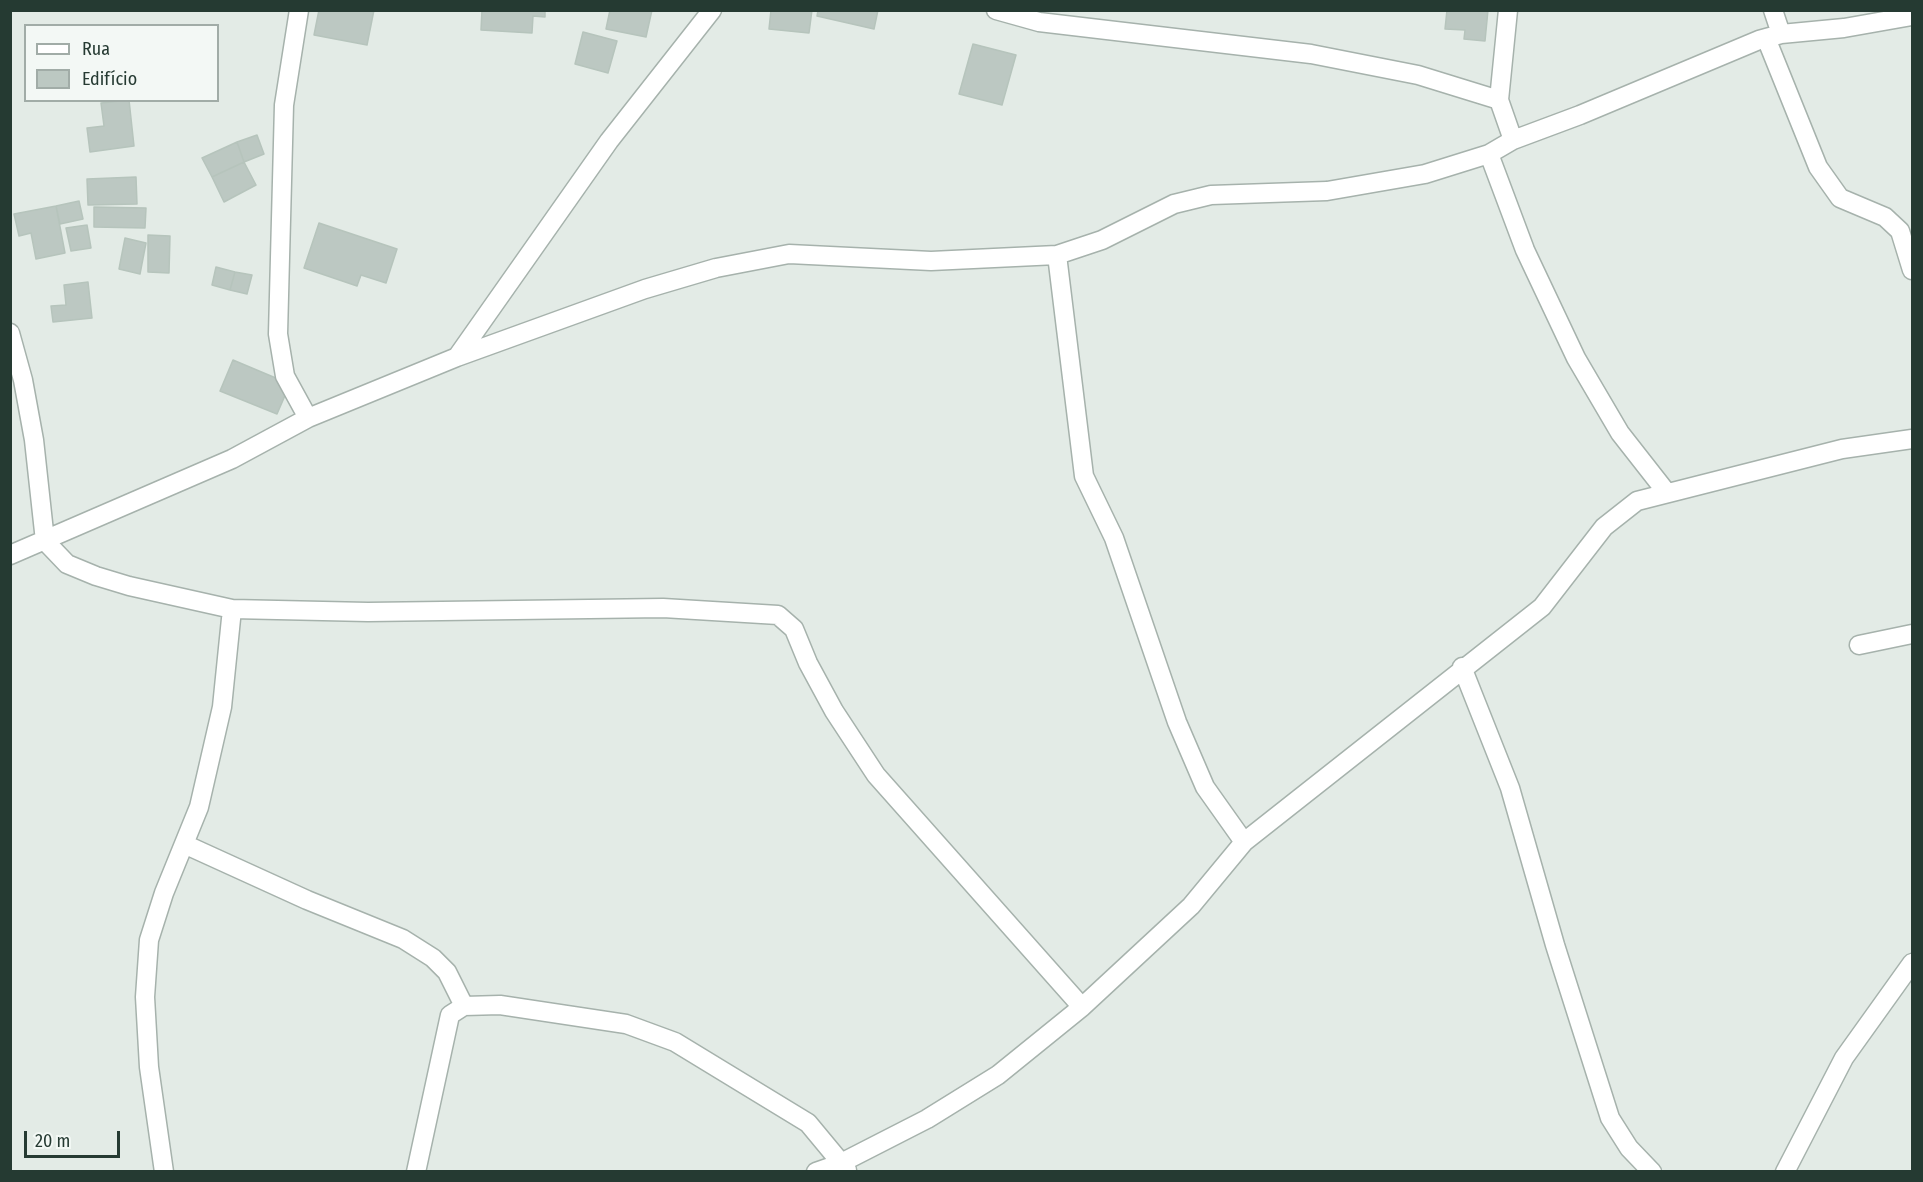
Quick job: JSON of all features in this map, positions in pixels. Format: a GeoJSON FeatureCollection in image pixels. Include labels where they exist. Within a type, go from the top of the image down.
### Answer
{"type":"FeatureCollection","features":[{"type":"Feature","properties":{"kind":"street"},"geometry":{"type":"LineString","coordinates":[[299,10],[284,105],[278,334],[285,376],[308,418]]}},
{"type":"Feature","properties":{"kind":"street"},"geometry":{"type":"LineString","coordinates":[[457,357],[609,141],[712,10]]}},
{"type":"Feature","properties":{"kind":"street"},"geometry":{"type":"LineString","coordinates":[[996,10],[1039,22],[1311,54],[1418,75],[1498,100]]}},
{"type":"Feature","properties":{"kind":"street"},"geometry":{"type":"LineString","coordinates":[[1508,10],[1498,100],[1514,140]]}},
{"type":"Feature","properties":{"kind":"street"},"geometry":{"type":"LineString","coordinates":[[1773,10],[1774,36],[1818,167],[1840,198],[1885,217],[1900,231],[1912,270]]}},
{"type":"Feature","properties":{"kind":"street"},"geometry":{"type":"LineString","coordinates":[[10,555],[232,459],[308,418],[457,357],[645,289],[716,268],[789,254],[931,261],[1057,255],[1102,240],[1183,202],[1211,195],[1327,191],[1425,174],[1489,154],[1514,140],[1774,36],[1844,28],[1912,16]]}},
{"type":"Feature","properties":{"kind":"street"},"geometry":{"type":"LineString","coordinates":[[1489,154],[1525,250],[1576,358],[1620,433],[1667,493]]}},
{"type":"Feature","properties":{"kind":"street"},"geometry":{"type":"LineString","coordinates":[[1057,255],[1084,476],[1118,548],[1177,722],[1205,787],[1244,842]]}},
{"type":"Feature","properties":{"kind":"street"},"geometry":{"type":"LineString","coordinates":[[10,333],[24,380],[45,541],[67,564],[96,576],[129,586],[232,609],[379,612],[663,608],[778,615],[794,629],[813,673],[876,776],[1082,1007]]}},
{"type":"Feature","properties":{"kind":"street"},"geometry":{"type":"LineString","coordinates":[[816,1172],[844,1168],[998,1075],[1082,1007],[1191,906],[1244,842],[1355,757],[1462,667],[1542,607],[1604,528],[1637,501],[1842,449],[1912,439]]}},
{"type":"Feature","properties":{"kind":"street"},"geometry":{"type":"LineString","coordinates":[[164,1172],[149,1067],[145,997],[149,940],[164,893],[199,807],[222,707],[232,609]]}},
{"type":"Feature","properties":{"kind":"street"},"geometry":{"type":"LineString","coordinates":[[1859,645],[1912,634]]}},
{"type":"Feature","properties":{"kind":"street"},"geometry":{"type":"LineString","coordinates":[[1462,667],[1510,788],[1610,1118],[1629,1148],[1653,1172]]}},
{"type":"Feature","properties":{"kind":"street"},"geometry":{"type":"LineString","coordinates":[[184,844],[307,900],[403,939],[433,958],[447,972],[464,1006]]}},
{"type":"Feature","properties":{"kind":"street"},"geometry":{"type":"LineString","coordinates":[[1785,1172],[1845,1058],[1912,963]]}},
{"type":"Feature","properties":{"kind":"street"},"geometry":{"type":"LineString","coordinates":[[416,1172],[450,1016],[464,1006],[500,1005],[626,1024],[675,1042],[808,1123],[825,1141],[844,1168]]}},
{"type":"Feature","properties":{"kind":"building"},"geometry":{"type":"Polygon","coordinates":[[[319,10],[374,10],[367,45],[314,35],[319,10]]]}},
{"type":"Feature","properties":{"kind":"building"},"geometry":{"type":"Polygon","coordinates":[[[482,10],[545,10],[545,17],[533,16],[532,33],[481,30],[482,10]]]}},
{"type":"Feature","properties":{"kind":"building"},"geometry":{"type":"Polygon","coordinates":[[[610,10],[652,10],[646,37],[606,29],[610,10]]]}},
{"type":"Feature","properties":{"kind":"building"},"geometry":{"type":"Polygon","coordinates":[[[771,10],[812,10],[809,33],[769,29],[771,10]]]}},
{"type":"Feature","properties":{"kind":"building"},"geometry":{"type":"Polygon","coordinates":[[[818,10],[878,10],[874,29],[817,16],[818,10]]]}},
{"type":"Feature","properties":{"kind":"building"},"geometry":{"type":"Polygon","coordinates":[[[1447,10],[1488,10],[1485,41],[1464,39],[1465,30],[1445,29],[1447,10]]]}},
{"type":"Feature","properties":{"kind":"building"},"geometry":{"type":"Polygon","coordinates":[[[583,32],[617,41],[608,73],[575,64],[583,32]]]}},
{"type":"Feature","properties":{"kind":"building"},"geometry":{"type":"Polygon","coordinates":[[[973,44],[1016,55],[1002,105],[959,94],[973,44]]]}},
{"type":"Feature","properties":{"kind":"building"},"geometry":{"type":"Polygon","coordinates":[[[129,102],[134,146],[90,152],[87,128],[104,126],[101,103],[129,102]]]}},
{"type":"Feature","properties":{"kind":"building"},"geometry":{"type":"Polygon","coordinates":[[[257,135],[264,154],[244,162],[237,142],[257,135]]]}},
{"type":"Feature","properties":{"kind":"building"},"geometry":{"type":"Polygon","coordinates":[[[237,142],[244,162],[212,177],[202,158],[237,142]]]}},
{"type":"Feature","properties":{"kind":"building"},"geometry":{"type":"Polygon","coordinates":[[[244,162],[256,185],[224,202],[212,177],[244,162]]]}},
{"type":"Feature","properties":{"kind":"building"},"geometry":{"type":"Polygon","coordinates":[[[136,177],[137,204],[88,205],[87,179],[136,177]]]}},
{"type":"Feature","properties":{"kind":"building"},"geometry":{"type":"Polygon","coordinates":[[[79,201],[83,219],[60,224],[56,206],[79,201]]]}},
{"type":"Feature","properties":{"kind":"building"},"geometry":{"type":"Polygon","coordinates":[[[56,206],[65,253],[36,259],[31,233],[19,236],[14,214],[56,206]]]}},
{"type":"Feature","properties":{"kind":"building"},"geometry":{"type":"Polygon","coordinates":[[[94,207],[146,208],[145,228],[94,227],[94,207]]]}},
{"type":"Feature","properties":{"kind":"building"},"geometry":{"type":"Polygon","coordinates":[[[319,223],[397,249],[386,283],[361,275],[357,286],[304,268],[319,223]]]}},
{"type":"Feature","properties":{"kind":"building"},"geometry":{"type":"Polygon","coordinates":[[[87,225],[91,248],[71,251],[66,228],[87,225]]]}},
{"type":"Feature","properties":{"kind":"building"},"geometry":{"type":"Polygon","coordinates":[[[148,235],[170,236],[169,273],[148,272],[148,235]]]}},
{"type":"Feature","properties":{"kind":"building"},"geometry":{"type":"Polygon","coordinates":[[[125,238],[146,243],[140,274],[119,269],[125,238]]]}},
{"type":"Feature","properties":{"kind":"building"},"geometry":{"type":"Polygon","coordinates":[[[216,267],[235,272],[230,290],[212,285],[216,267]]]}},
{"type":"Feature","properties":{"kind":"building"},"geometry":{"type":"Polygon","coordinates":[[[235,272],[252,275],[247,294],[230,290],[235,272]]]}},
{"type":"Feature","properties":{"kind":"building"},"geometry":{"type":"Polygon","coordinates":[[[88,282],[92,318],[53,322],[51,306],[66,305],[64,285],[88,282]]]}},
{"type":"Feature","properties":{"kind":"building"},"geometry":{"type":"Polygon","coordinates":[[[233,360],[290,384],[277,414],[220,391],[233,360]]]}}]}
